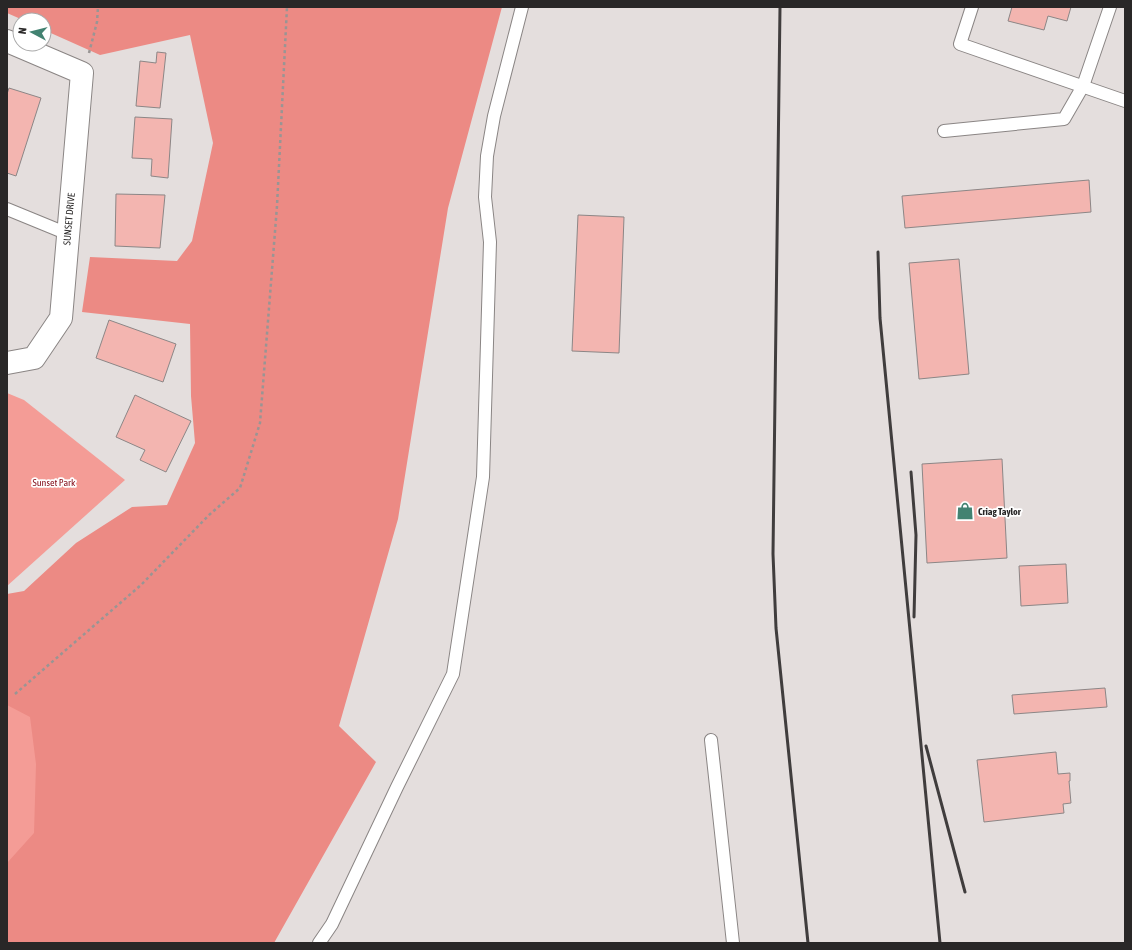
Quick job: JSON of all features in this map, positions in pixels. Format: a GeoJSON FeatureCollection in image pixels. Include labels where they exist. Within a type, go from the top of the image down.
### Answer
{"type":"FeatureCollection","features":[{"type":"Feature","properties":{"kind":"street"},"geometry":{"type":"LineString","coordinates":[[7,41],[82,73]]}},
{"type":"Feature","properties":{"kind":"street","name":"SUNSET DRIVE"},"geometry":{"type":"LineString","coordinates":[[7,363],[34,358],[61,318],[82,73]]}},
{"type":"Feature","properties":{"kind":"lane"},"geometry":{"type":"LineString","coordinates":[[319,943],[332,924],[393,794],[453,674],[483,477],[490,242],[485,196],[487,156],[494,116],[522,7]]}},
{"type":"Feature","properties":{"kind":"lane"},"geometry":{"type":"LineString","coordinates":[[972,7],[960,44],[1125,101]]}},
{"type":"Feature","properties":{"kind":"lane"},"geometry":{"type":"LineString","coordinates":[[944,131],[1064,119],[1082,86],[1110,7]]}},
{"type":"Feature","properties":{"kind":"lane"},"geometry":{"type":"LineString","coordinates":[[7,208],[68,234]]}},
{"type":"Feature","properties":{"kind":"lane"},"geometry":{"type":"LineString","coordinates":[[711,740],[733,943]]}},
{"type":"Feature","properties":{"kind":"path"},"geometry":{"type":"LineString","coordinates":[[82,73],[92,44],[97,22],[98,7]]}},
{"type":"Feature","properties":{"kind":"path"},"geometry":{"type":"LineString","coordinates":[[15,694],[142,585],[209,514],[240,488],[260,423],[277,206],[287,7]]}},
{"type":"Feature","properties":{"kind":"green space","name":"Sunset Park"},"geometry":{"type":"Polygon","coordinates":[[[7,393],[24,400],[125,480],[7,586],[7,393]]]}},
{"type":"Feature","properties":{"kind":"green space"},"geometry":{"type":"Polygon","coordinates":[[[7,689],[45,716],[71,860],[7,897],[7,689]]]}},
{"type":"Feature","properties":{"kind":"shaded area"},"geometry":{"type":"Polygon","coordinates":[[[7,7],[502,7],[448,208],[398,519],[339,726],[376,762],[274,943],[7,943],[7,863],[34,833],[36,764],[30,717],[7,705],[7,594],[24,591],[76,543],[132,507],[167,505],[195,443],[191,396],[190,324],[82,312],[90,257],[177,261],[192,241],[213,143],[190,35],[100,55],[52,34],[52,12],[12,12],[12,15],[7,13],[7,7]]]}},
{"type":"Feature","properties":{"kind":"building"},"geometry":{"type":"Polygon","coordinates":[[[1012,7],[1071,7],[1067,21],[1048,16],[1044,30],[1008,21],[1012,7]]]}},
{"type":"Feature","properties":{"kind":"building"},"geometry":{"type":"Polygon","coordinates":[[[157,52],[166,53],[160,108],[136,106],[140,61],[156,63],[157,52]]]}},
{"type":"Feature","properties":{"kind":"building"},"geometry":{"type":"Polygon","coordinates":[[[9,88],[41,98],[16,176],[7,173],[7,94],[9,88]]]}},
{"type":"Feature","properties":{"kind":"building"},"geometry":{"type":"Polygon","coordinates":[[[135,117],[172,119],[168,178],[151,176],[152,159],[132,158],[135,117]]]}},
{"type":"Feature","properties":{"kind":"building"},"geometry":{"type":"Polygon","coordinates":[[[1089,180],[1091,212],[905,228],[902,196],[1089,180]]]}},
{"type":"Feature","properties":{"kind":"building"},"geometry":{"type":"Polygon","coordinates":[[[116,194],[165,195],[160,248],[115,246],[116,194]]]}},
{"type":"Feature","properties":{"kind":"building"},"geometry":{"type":"Polygon","coordinates":[[[578,215],[624,217],[619,353],[572,351],[578,215]]]}},
{"type":"Feature","properties":{"kind":"building"},"geometry":{"type":"Polygon","coordinates":[[[959,259],[969,374],[919,379],[909,263],[959,259]]]}},
{"type":"Feature","properties":{"kind":"building"},"geometry":{"type":"Polygon","coordinates":[[[109,320],[176,344],[163,382],[96,358],[109,320]]]}},
{"type":"Feature","properties":{"kind":"building"},"geometry":{"type":"Polygon","coordinates":[[[135,395],[191,421],[166,472],[140,460],[145,450],[116,437],[135,395]]]}},
{"type":"Feature","properties":{"kind":"building","name":"Criag Taylor"},"geometry":{"type":"Polygon","coordinates":[[[1002,459],[1007,558],[927,563],[922,464],[1002,459]]]}},
{"type":"Feature","properties":{"kind":"building"},"geometry":{"type":"Polygon","coordinates":[[[1066,564],[1068,603],[1021,606],[1019,566],[1066,564]]]}},
{"type":"Feature","properties":{"kind":"building"},"geometry":{"type":"Polygon","coordinates":[[[1105,688],[1107,707],[1014,714],[1012,695],[1105,688]]]}},
{"type":"Feature","properties":{"kind":"building"},"geometry":{"type":"Polygon","coordinates":[[[1056,752],[1058,774],[1070,773],[1069,781],[1071,803],[1063,804],[1064,813],[984,822],[977,760],[1056,752]]]}},
{"type":"Feature","properties":{"kind":"railway"},"geometry":{"type":"LineString","coordinates":[[780,7],[773,554],[776,628],[808,943]]}},
{"type":"Feature","properties":{"kind":"railway"},"geometry":{"type":"LineString","coordinates":[[878,252],[880,318],[940,943]]}},
{"type":"Feature","properties":{"kind":"railway"},"geometry":{"type":"LineString","coordinates":[[911,472],[916,535],[914,617]]}},
{"type":"Feature","properties":{"kind":"railway"},"geometry":{"type":"LineString","coordinates":[[926,746],[965,892]]}},
{"type":"Feature","properties":{"kind":"place","name":"Criag Taylor"},"geometry":{"type":"Point","coordinates":[965,511]}}]}
